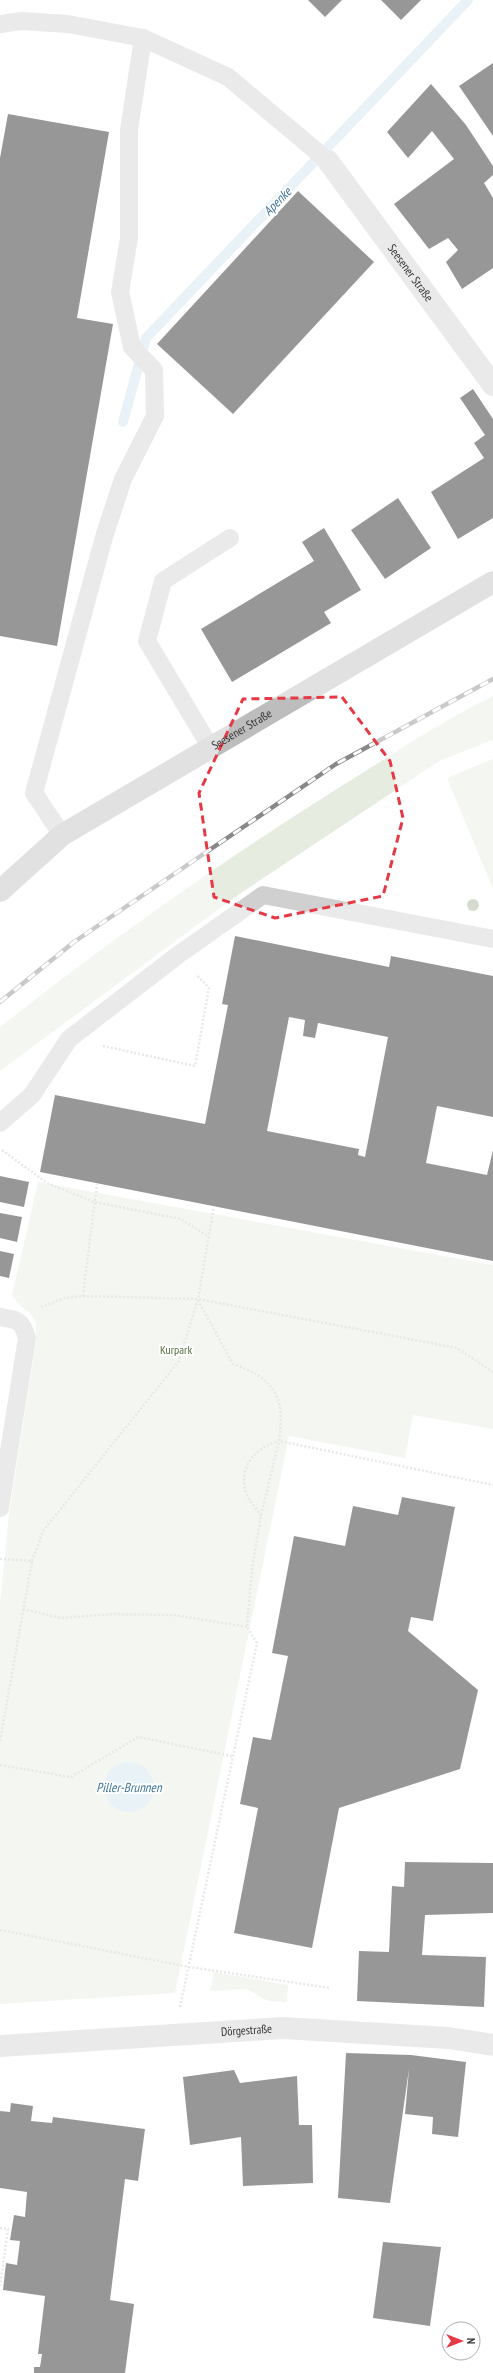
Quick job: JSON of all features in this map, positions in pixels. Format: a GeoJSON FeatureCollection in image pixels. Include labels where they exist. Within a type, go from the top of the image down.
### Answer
{"type":"FeatureCollection","features":[{"type":"Feature","properties":{"kind":"street","name":"Seesener Straße"},"geometry":{"type":"LineString","coordinates":[[322,155],[493,385]]}},
{"type":"Feature","properties":{"kind":"street","name":"Seesener Straße"},"geometry":{"type":"LineString","coordinates":[[0,891],[62,835],[493,582]]}},
{"type":"Feature","properties":{"kind":"street","name":"Dörgestraße"},"geometry":{"type":"LineString","coordinates":[[0,2046],[283,2028],[448,2038],[493,2045]]}},
{"type":"Feature","properties":{"kind":"lane"},"geometry":{"type":"LineString","coordinates":[[0,24],[21,21],[68,24],[143,38],[228,77],[322,155]]}},
{"type":"Feature","properties":{"kind":"lane"},"geometry":{"type":"LineString","coordinates":[[62,835],[34,793],[104,537],[122,478],[155,416],[154,370],[132,347],[120,292],[129,238],[129,130],[143,38]]}},
{"type":"Feature","properties":{"kind":"lane"},"geometry":{"type":"LineString","coordinates":[[211,748],[147,641],[163,581],[230,538]]}},
{"type":"Feature","properties":{"kind":"lane"},"geometry":{"type":"LineString","coordinates":[[0,1123],[32,1095],[69,1039],[178,955],[263,895],[493,939]]}},
{"type":"Feature","properties":{"kind":"lane"},"geometry":{"type":"LineString","coordinates":[[0,1317],[16,1320],[24,1326],[27,1338],[0,1508]]}},
{"type":"Feature","properties":{"kind":"path"},"geometry":{"type":"LineString","coordinates":[[69,1039],[195,1066],[210,988],[178,955]]}},
{"type":"Feature","properties":{"kind":"path"},"geometry":{"type":"LineString","coordinates":[[0,1149],[47,1183],[94,1202],[181,1219],[209,1237]]}},
{"type":"Feature","properties":{"kind":"path"},"geometry":{"type":"LineString","coordinates":[[84,1296],[97,1184]]}},
{"type":"Feature","properties":{"kind":"path"},"geometry":{"type":"LineString","coordinates":[[0,1741],[32,1561],[43,1531],[179,1361],[198,1299],[214,1206]]}},
{"type":"Feature","properties":{"kind":"path"},"geometry":{"type":"LineString","coordinates":[[24,1326],[29,1316],[48,1304],[64,1298],[84,1296],[198,1299],[457,1348],[493,1372]]}},
{"type":"Feature","properties":{"kind":"path"},"geometry":{"type":"LineString","coordinates":[[174,2035],[257,1643],[248,1627],[252,1569],[261,1516],[279,1441],[282,1422],[276,1392],[266,1379],[250,1370],[233,1364],[198,1299]]}},
{"type":"Feature","properties":{"kind":"path"},"geometry":{"type":"LineString","coordinates":[[261,1516],[248,1497],[245,1487],[245,1476],[254,1453],[266,1445],[279,1441],[493,1485]]}},
{"type":"Feature","properties":{"kind":"path"},"geometry":{"type":"LineString","coordinates":[[0,1560],[32,1561]]}},
{"type":"Feature","properties":{"kind":"path"},"geometry":{"type":"LineString","coordinates":[[23,1609],[61,1618],[112,1614],[175,1615],[248,1627]]}},
{"type":"Feature","properties":{"kind":"path"},"geometry":{"type":"LineString","coordinates":[[0,1764],[71,1777],[138,1737],[232,1756]]}},
{"type":"Feature","properties":{"kind":"path"},"geometry":{"type":"LineString","coordinates":[[0,1930],[189,1967],[330,1988]]}},
{"type":"Feature","properties":{"kind":"path"},"geometry":{"type":"LineString","coordinates":[[0,2228],[8,2229],[0,2286]]}},
{"type":"Feature","properties":{"kind":"highlighted area"},"geometry":{"type":"Polygon","coordinates":[[[342,697],[390,761],[403,818],[383,896],[275,918],[214,897],[199,793],[243,699],[342,697]]]}},
{"type":"Feature","properties":{"kind":"green space"},"geometry":{"type":"Polygon","coordinates":[[[493,696],[493,740],[441,760],[235,897],[0,1071],[0,1027],[41,995],[167,902],[252,844],[415,740],[493,696]]]}},
{"type":"Feature","properties":{"kind":"green space"},"geometry":{"type":"Polygon","coordinates":[[[493,759],[493,889],[447,778],[493,759]]]}},
{"type":"Feature","properties":{"kind":"green space","name":"Kurpark"},"geometry":{"type":"Polygon","coordinates":[[[38,1182],[493,1265],[493,1429],[413,1415],[405,1458],[289,1436],[175,1993],[0,2004],[0,1603],[9,1514],[36,1342],[36,1322],[29,1312],[20,1306],[12,1295],[38,1182]]]}},
{"type":"Feature","properties":{"kind":"green space"},"geometry":{"type":"Polygon","coordinates":[[[214,1972],[288,1985],[287,2002],[268,2001],[247,1989],[210,1991],[214,1972]]]}},
{"type":"Feature","properties":{"kind":"water","name":"Piller-Brunnen"},"geometry":{"type":"Polygon","coordinates":[[[129,1762],[139,1764],[147,1769],[152,1777],[154,1787],[152,1797],[147,1805],[139,1810],[129,1812],[119,1810],[111,1805],[106,1797],[104,1787],[106,1777],[111,1769],[119,1764],[129,1762]]]}},
{"type":"Feature","properties":{"kind":"building"},"geometry":{"type":"Polygon","coordinates":[[[308,0],[342,0],[325,17],[308,0]]]}},
{"type":"Feature","properties":{"kind":"building"},"geometry":{"type":"Polygon","coordinates":[[[381,0],[421,0],[401,20],[381,0]]]}},
{"type":"Feature","properties":{"kind":"building"},"geometry":{"type":"Polygon","coordinates":[[[493,63],[493,136],[459,86],[493,63]]]}},
{"type":"Feature","properties":{"kind":"building"},"geometry":{"type":"Polygon","coordinates":[[[431,84],[466,125],[493,166],[493,175],[484,183],[493,198],[493,268],[462,289],[446,262],[458,250],[448,238],[429,249],[394,204],[454,159],[432,131],[408,158],[387,132],[431,84]]]}},
{"type":"Feature","properties":{"kind":"building"},"geometry":{"type":"Polygon","coordinates":[[[8,114],[109,132],[77,318],[113,324],[57,646],[0,636],[0,158],[8,114]]]}},
{"type":"Feature","properties":{"kind":"building"},"geometry":{"type":"Polygon","coordinates":[[[298,191],[374,262],[233,414],[157,344],[298,191]]]}},
{"type":"Feature","properties":{"kind":"building"},"geometry":{"type":"Polygon","coordinates":[[[473,389],[493,419],[493,518],[458,539],[431,492],[484,458],[474,443],[485,435],[460,398],[473,389]]]}},
{"type":"Feature","properties":{"kind":"building"},"geometry":{"type":"Polygon","coordinates":[[[398,498],[431,548],[385,579],[351,530],[398,498]]]}},
{"type":"Feature","properties":{"kind":"building"},"geometry":{"type":"Polygon","coordinates":[[[324,528],[361,590],[324,612],[331,623],[232,682],[201,629],[314,561],[302,542],[324,528]]]}},
{"type":"Feature","properties":{"kind":"building"},"geometry":{"type":"Polygon","coordinates":[[[235,936],[389,967],[391,956],[493,976],[493,1117],[437,1106],[426,1163],[487,1175],[493,1150],[493,1261],[40,1172],[55,1095],[205,1124],[228,1005],[222,1004],[235,936]],[[289,1017],[267,1131],[359,1149],[358,1155],[365,1157],[388,1037],[318,1023],[315,1038],[303,1036],[305,1020],[289,1017]]]}},
{"type":"Feature","properties":{"kind":"building"},"geometry":{"type":"Polygon","coordinates":[[[0,1176],[29,1182],[24,1207],[0,1202],[0,1176]]]}},
{"type":"Feature","properties":{"kind":"building"},"geometry":{"type":"Polygon","coordinates":[[[0,1213],[22,1217],[17,1242],[0,1238],[0,1213]]]}},
{"type":"Feature","properties":{"kind":"building"},"geometry":{"type":"Polygon","coordinates":[[[0,1251],[14,1254],[9,1278],[0,1276],[0,1251]]]}},
{"type":"Feature","properties":{"kind":"building"},"geometry":{"type":"Polygon","coordinates":[[[402,1497],[455,1507],[433,1621],[411,1617],[408,1631],[478,1690],[460,1769],[339,1808],[312,1948],[234,1933],[258,1808],[240,1804],[253,1737],[271,1740],[288,1656],[272,1653],[294,1536],[345,1546],[353,1506],[398,1515],[402,1497]]]}},
{"type":"Feature","properties":{"kind":"building"},"geometry":{"type":"Polygon","coordinates":[[[405,1862],[493,1863],[493,1913],[425,1915],[422,1955],[486,1957],[484,2007],[357,2001],[359,1951],[389,1952],[392,1886],[404,1887],[405,1862]]]}},
{"type":"Feature","properties":{"kind":"building"},"geometry":{"type":"Polygon","coordinates":[[[346,2053],[411,2055],[466,2062],[458,2137],[432,2134],[433,2117],[405,2114],[409,2069],[390,2203],[338,2198],[346,2053]]]}},
{"type":"Feature","properties":{"kind":"building"},"geometry":{"type":"Polygon","coordinates":[[[234,2070],[240,2083],[297,2076],[299,2125],[312,2125],[313,2183],[243,2186],[241,2137],[190,2145],[183,2077],[234,2070]]]}},
{"type":"Feature","properties":{"kind":"building"},"geometry":{"type":"Polygon","coordinates":[[[11,2103],[33,2106],[31,2121],[52,2123],[53,2117],[145,2129],[138,2181],[125,2179],[110,2300],[134,2304],[125,2373],[34,2373],[34,2367],[40,2367],[42,2354],[38,2354],[45,2296],[3,2290],[6,2263],[17,2265],[20,2241],[10,2240],[14,2215],[25,2217],[27,2192],[0,2188],[0,2111],[10,2112],[11,2103]]]}},
{"type":"Feature","properties":{"kind":"building"},"geometry":{"type":"Polygon","coordinates":[[[383,2242],[441,2247],[430,2326],[373,2318],[383,2242]]]}},
{"type":"Feature","properties":{"kind":"waterway","name":"Apenke"},"geometry":{"type":"LineString","coordinates":[[123,422],[146,338],[468,0]]}},
{"type":"Feature","properties":{"kind":"railway"},"geometry":{"type":"LineString","coordinates":[[0,1002],[74,942],[336,764],[493,679]]}}]}
